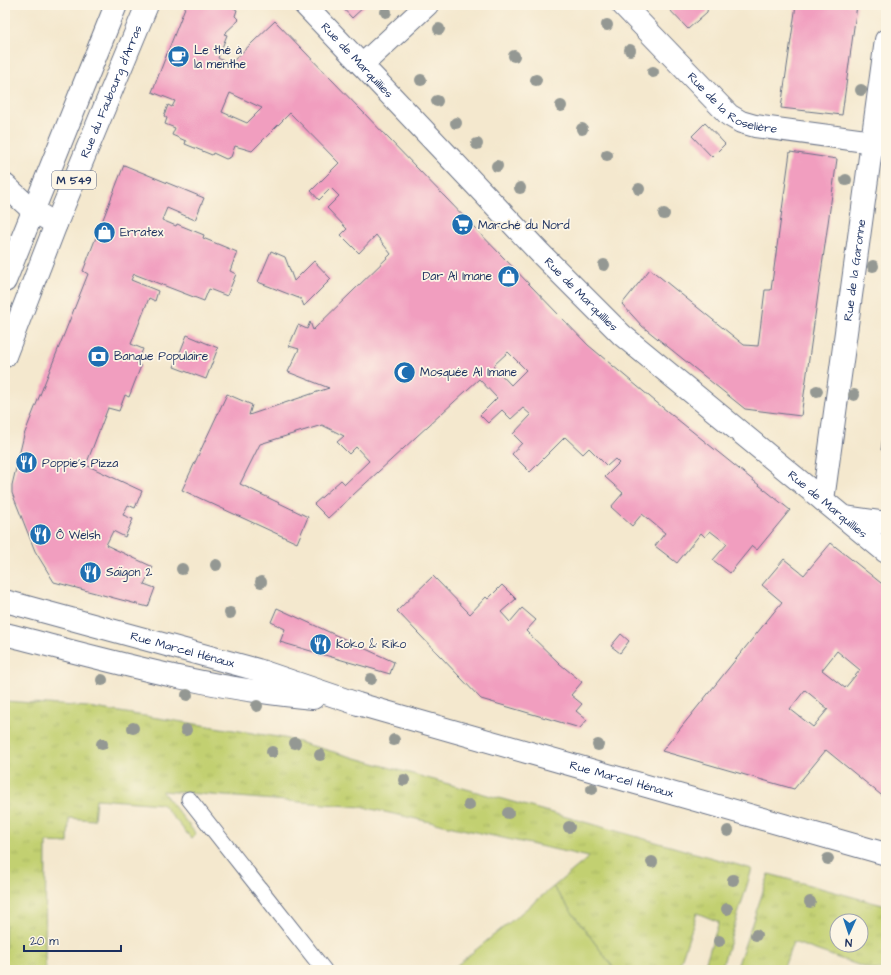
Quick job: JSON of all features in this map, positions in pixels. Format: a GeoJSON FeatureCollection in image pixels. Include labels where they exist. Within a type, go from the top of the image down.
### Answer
{"type":"FeatureCollection","features":[{"type":"Feature","properties":{"kind":"street","name":"M 549"},"geometry":{"type":"LineString","coordinates":[[5,281],[32,210],[116,5]]}},
{"type":"Feature","properties":{"kind":"street","name":"Rue du Faubourg d'Arras"},"geometry":{"type":"LineString","coordinates":[[5,356],[56,224],[147,5]]}},
{"type":"Feature","properties":{"kind":"street","name":"Rue de Marquillies"},"geometry":{"type":"LineString","coordinates":[[305,5],[541,254],[622,335],[886,552]]}},
{"type":"Feature","properties":{"kind":"street"},"geometry":{"type":"LineString","coordinates":[[362,65],[427,5]]}},
{"type":"Feature","properties":{"kind":"street","name":"Rue de la Roselière"},"geometry":{"type":"LineString","coordinates":[[623,5],[729,115],[741,122],[755,126],[873,142]]}},
{"type":"Feature","properties":{"kind":"street","name":"Rue de la Garonne"},"geometry":{"type":"LineString","coordinates":[[822,500],[886,40]]}},
{"type":"Feature","properties":{"kind":"street"},"geometry":{"type":"LineString","coordinates":[[5,185],[32,210],[56,224]]}},
{"type":"Feature","properties":{"kind":"street"},"geometry":{"type":"LineString","coordinates":[[844,517],[886,523]]}},
{"type":"Feature","properties":{"kind":"street","name":"Rue Marcel Hénaux"},"geometry":{"type":"LineString","coordinates":[[5,600],[258,670],[358,704],[886,854]]}},
{"type":"Feature","properties":{"kind":"street","name":"Rue Marcel Hénaux"},"geometry":{"type":"LineString","coordinates":[[5,634],[194,682],[257,692],[358,704]]}},
{"type":"Feature","properties":{"kind":"lane"},"geometry":{"type":"LineString","coordinates":[[189,799],[324,970]]}},
{"type":"Feature","properties":{"kind":"green space"},"geometry":{"type":"Polygon","coordinates":[[[5,701],[88,707],[284,738],[752,869],[721,970],[703,970],[719,922],[697,913],[678,970],[615,970],[553,887],[589,857],[362,807],[162,791],[196,834],[191,838],[162,804],[96,799],[94,820],[69,818],[68,843],[46,842],[45,970],[5,970],[5,701]]]}},
{"type":"Feature","properties":{"kind":"green space"},"geometry":{"type":"Polygon","coordinates":[[[769,874],[886,906],[886,970],[872,970],[793,942],[783,970],[770,970],[758,965],[756,970],[736,970],[769,874]]]}},
{"type":"Feature","properties":{"kind":"green space"},"geometry":{"type":"Polygon","coordinates":[[[553,887],[615,970],[451,970],[553,887]]]}},
{"type":"Feature","properties":{"kind":"building"},"geometry":{"type":"Polygon","coordinates":[[[186,5],[235,5],[232,7],[237,10],[235,16],[239,20],[224,34],[227,35],[218,58],[230,64],[275,21],[588,345],[662,407],[790,510],[757,550],[752,546],[730,573],[713,560],[727,544],[710,531],[705,537],[701,533],[677,563],[655,546],[665,533],[642,514],[632,526],[611,507],[623,493],[605,477],[619,463],[615,459],[607,466],[589,448],[583,454],[565,437],[530,472],[512,454],[522,443],[513,434],[531,415],[523,408],[511,419],[502,410],[488,423],[480,415],[497,398],[479,379],[328,518],[314,504],[341,480],[345,484],[369,461],[356,447],[349,454],[337,442],[344,436],[322,425],[260,444],[240,484],[308,517],[297,543],[182,490],[227,394],[252,405],[249,415],[329,388],[288,372],[299,349],[289,346],[298,325],[307,329],[310,322],[313,330],[391,254],[376,235],[359,253],[341,235],[347,229],[327,208],[339,196],[331,188],[319,200],[311,191],[339,163],[290,113],[252,151],[235,146],[231,157],[226,159],[185,144],[186,141],[172,135],[175,128],[165,124],[167,118],[164,116],[168,105],[172,107],[175,101],[152,92],[186,5]],[[230,93],[222,112],[247,123],[262,108],[230,93]],[[508,352],[493,366],[511,385],[526,370],[508,352]]]}},
{"type":"Feature","properties":{"kind":"building"},"geometry":{"type":"Polygon","coordinates":[[[340,5],[366,5],[352,18],[340,5]]]}},
{"type":"Feature","properties":{"kind":"building"},"geometry":{"type":"Polygon","coordinates":[[[665,5],[708,5],[707,12],[688,29],[665,5]]]}},
{"type":"Feature","properties":{"kind":"building"},"geometry":{"type":"Polygon","coordinates":[[[796,5],[857,5],[842,115],[781,108],[796,5]]]}},
{"type":"Feature","properties":{"kind":"building"},"geometry":{"type":"Polygon","coordinates":[[[705,123],[725,144],[712,157],[692,136],[705,123]]]}},
{"type":"Feature","properties":{"kind":"building"},"geometry":{"type":"Polygon","coordinates":[[[790,152],[837,159],[801,416],[745,409],[642,326],[622,304],[650,269],[744,345],[758,346],[765,290],[771,290],[790,152]]]}},
{"type":"Feature","properties":{"kind":"building"},"geometry":{"type":"Polygon","coordinates":[[[124,165],[204,198],[195,220],[167,208],[162,220],[176,226],[177,224],[204,235],[203,238],[237,252],[230,271],[236,274],[227,296],[209,289],[204,301],[134,274],[131,280],[158,291],[155,301],[149,298],[131,344],[143,349],[137,364],[141,366],[129,397],[125,395],[119,411],[108,408],[86,465],[142,491],[135,508],[128,505],[123,515],[133,519],[125,537],[113,531],[106,545],[153,567],[144,584],[155,588],[148,607],[54,582],[35,551],[12,493],[12,485],[24,435],[88,274],[83,271],[124,165]]]}},
{"type":"Feature","properties":{"kind":"building"},"geometry":{"type":"Polygon","coordinates":[[[271,251],[285,257],[294,281],[314,261],[331,279],[304,306],[301,299],[258,282],[271,251]]]}},
{"type":"Feature","properties":{"kind":"building"},"geometry":{"type":"Polygon","coordinates":[[[187,335],[218,348],[206,379],[174,367],[187,335]]]}},
{"type":"Feature","properties":{"kind":"building"},"geometry":{"type":"Polygon","coordinates":[[[886,422],[886,451],[881,450],[886,422]]]}},
{"type":"Feature","properties":{"kind":"building"},"geometry":{"type":"Polygon","coordinates":[[[831,543],[886,587],[886,799],[826,750],[794,789],[662,751],[782,602],[762,585],[784,559],[804,575],[831,543]],[[837,651],[822,670],[845,688],[860,670],[837,651]],[[805,690],[790,709],[813,727],[828,709],[805,690]]]}},
{"type":"Feature","properties":{"kind":"building"},"geometry":{"type":"Polygon","coordinates":[[[433,576],[470,614],[486,597],[488,599],[502,585],[516,599],[501,612],[510,622],[522,608],[536,620],[526,631],[560,664],[582,682],[571,695],[582,704],[576,711],[587,720],[580,728],[481,699],[397,611],[433,576]]]}},
{"type":"Feature","properties":{"kind":"building"},"geometry":{"type":"Polygon","coordinates":[[[277,608],[394,662],[390,674],[280,642],[285,629],[271,622],[277,608]]]}},
{"type":"Feature","properties":{"kind":"building"},"geometry":{"type":"Polygon","coordinates":[[[621,634],[629,641],[620,653],[611,646],[621,634]]]}},
{"type":"Feature","properties":{"kind":"place","name":"Le thé à la menthe"},"geometry":{"type":"Point","coordinates":[179,57]}},
{"type":"Feature","properties":{"kind":"place","name":"Marché du Nord"},"geometry":{"type":"Point","coordinates":[462,225]}},
{"type":"Feature","properties":{"kind":"place","name":"Erratex"},"geometry":{"type":"Point","coordinates":[104,232]}},
{"type":"Feature","properties":{"kind":"place","name":"Dar Al Imane"},"geometry":{"type":"Point","coordinates":[508,276]}},
{"type":"Feature","properties":{"kind":"place","name":"Banque Populaire"},"geometry":{"type":"Point","coordinates":[98,356]}},
{"type":"Feature","properties":{"kind":"place","name":"Mosquée Al Imane"},"geometry":{"type":"Point","coordinates":[404,372]}},
{"type":"Feature","properties":{"kind":"place","name":"Poppie's Pizza"},"geometry":{"type":"Point","coordinates":[26,463]}},
{"type":"Feature","properties":{"kind":"place","name":"Ô Welsh"},"geometry":{"type":"Point","coordinates":[41,535]}},
{"type":"Feature","properties":{"kind":"place","name":"Saïgon 2"},"geometry":{"type":"Point","coordinates":[90,572]}},
{"type":"Feature","properties":{"kind":"place","name":"Koko & Riko"},"geometry":{"type":"Point","coordinates":[321,644]}}]}
